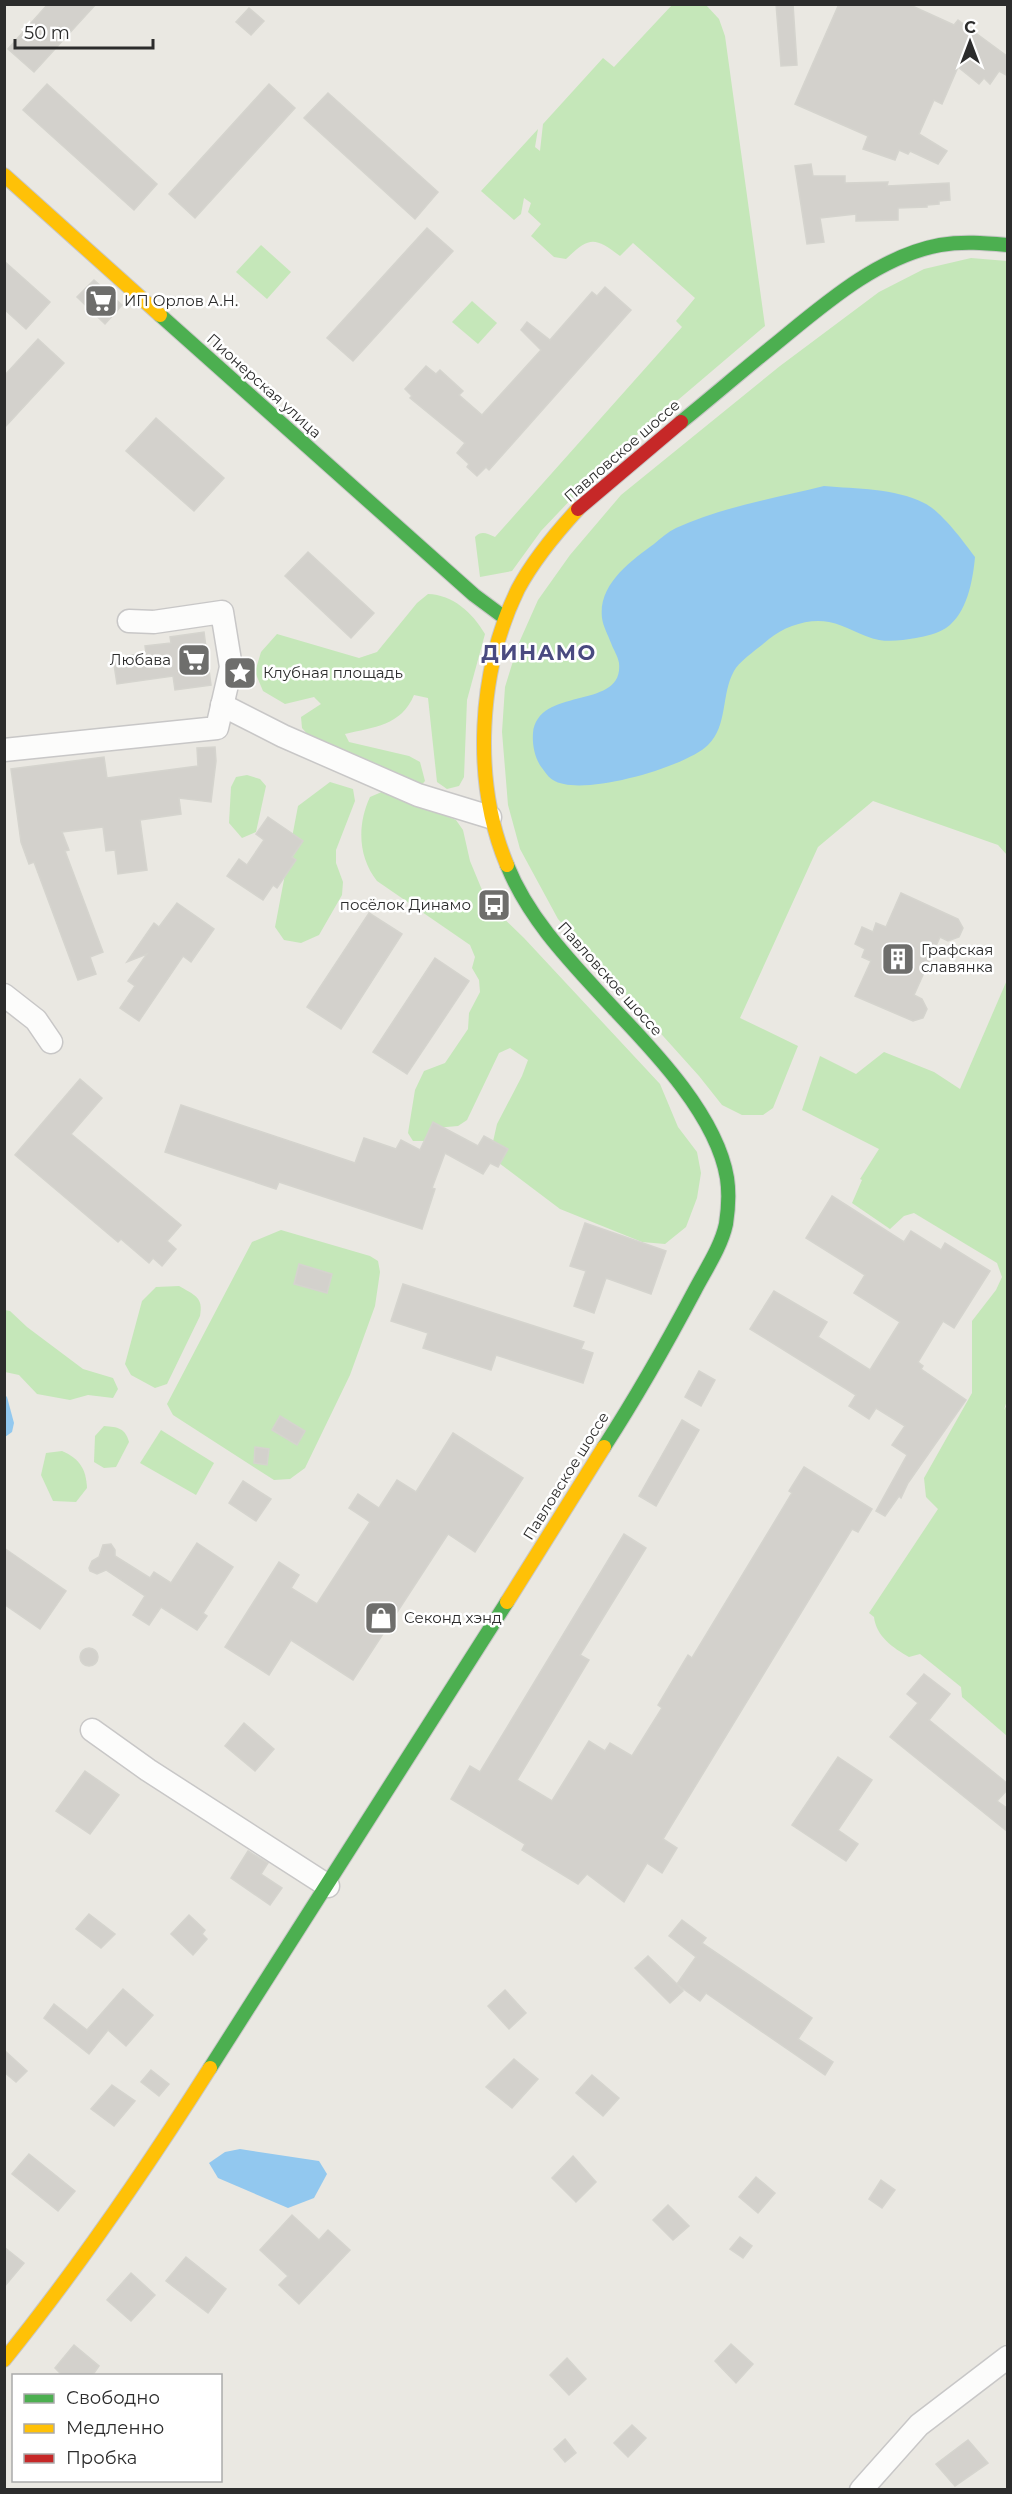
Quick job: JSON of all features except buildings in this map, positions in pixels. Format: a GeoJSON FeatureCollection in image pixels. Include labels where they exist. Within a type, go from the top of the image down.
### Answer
{"type":"FeatureCollection","features":[{"type":"Feature","properties":{"kind":"main road","name":"Пионерская улица"},"geometry":{"type":"LineString","coordinates":[[4,175],[474,595],[505,618]]}},
{"type":"Feature","properties":{"kind":"main road","name":"Павловское шоссе"},"geometry":{"type":"LineString","coordinates":[[4,2360],[93,2244],[381,1804],[661,1355],[718,1245],[726,1222],[728,1181],[704,1121],[691,1100],[645,1041],[551,941],[523,900],[500,851],[490,817],[487,793],[485,731],[491,672],[505,618],[521,583],[542,551],[577,511],[616,474],[849,287],[918,249],[954,242],[987,240],[1008,244]]}},
{"type":"Feature","properties":{"kind":"street"},"geometry":{"type":"LineString","coordinates":[[4,750],[217,728],[231,667],[222,612],[154,622],[129,621]]}},
{"type":"Feature","properties":{"kind":"street"},"geometry":{"type":"LineString","coordinates":[[222,705],[283,736],[418,795],[490,817]]}},
{"type":"Feature","properties":{"kind":"street"},"geometry":{"type":"LineString","coordinates":[[4,995],[36,1020],[51,1042]]}},
{"type":"Feature","properties":{"kind":"street"},"geometry":{"type":"LineString","coordinates":[[92,1730],[148,1770],[328,1886]]}},
{"type":"Feature","properties":{"kind":"street"},"geometry":{"type":"LineString","coordinates":[[861,2490],[919,2425],[1008,2357]]}},
{"type":"Feature","properties":{"kind":"green space"},"geometry":{"type":"Polygon","coordinates":[[[672,5],[706,5],[719,19],[725,36],[765,326],[611,457],[541,531],[512,571],[480,577],[475,537],[482,533],[495,537],[682,327],[676,321],[695,298],[633,243],[620,256],[598,242],[592,242],[580,246],[566,259],[554,257],[531,236],[541,224],[528,212],[531,203],[524,198],[521,214],[514,220],[481,191],[538,129],[535,147],[540,151],[543,124],[603,58],[614,67],[672,5]]]}},
{"type":"Feature","properties":{"kind":"green space"},"geometry":{"type":"Polygon","coordinates":[[[261,245],[291,272],[267,299],[236,272],[261,245]]]}},
{"type":"Feature","properties":{"kind":"green space"},"geometry":{"type":"Polygon","coordinates":[[[971,258],[1007,261],[1007,855],[998,845],[873,801],[818,847],[740,1018],[798,1046],[773,1108],[763,1115],[742,1115],[722,1105],[699,1076],[558,919],[520,849],[508,805],[502,732],[505,687],[518,645],[538,600],[570,555],[621,495],[780,366],[879,292],[924,269],[971,258]]]}},
{"type":"Feature","properties":{"kind":"green space"},"geometry":{"type":"Polygon","coordinates":[[[472,301],[497,323],[478,344],[452,322],[472,301]]]}},
{"type":"Feature","properties":{"kind":"green space"},"geometry":{"type":"Polygon","coordinates":[[[428,594],[454,601],[468,612],[485,634],[467,700],[464,777],[459,786],[447,789],[437,782],[428,698],[414,695],[402,713],[386,724],[345,734],[349,742],[409,756],[420,762],[425,781],[416,791],[316,744],[302,728],[301,717],[321,704],[314,697],[285,704],[263,691],[255,672],[261,652],[277,634],[359,658],[377,652],[417,603],[428,594]]]}},
{"type":"Feature","properties":{"kind":"green space"},"geometry":{"type":"Polygon","coordinates":[[[247,775],[260,779],[266,786],[256,832],[242,838],[229,823],[231,787],[236,777],[247,775]]]}},
{"type":"Feature","properties":{"kind":"green space"},"geometry":{"type":"Polygon","coordinates":[[[330,782],[353,789],[355,801],[336,850],[336,863],[343,882],[342,895],[319,935],[301,943],[284,940],[275,927],[298,806],[330,782]]]}},
{"type":"Feature","properties":{"kind":"green space"},"geometry":{"type":"Polygon","coordinates":[[[384,791],[456,820],[463,830],[470,861],[487,902],[524,938],[660,1084],[678,1127],[697,1152],[701,1173],[697,1198],[686,1227],[665,1244],[642,1242],[560,1209],[499,1163],[492,1146],[497,1124],[528,1060],[510,1048],[499,1053],[467,1120],[458,1126],[435,1128],[426,1141],[413,1141],[408,1133],[415,1090],[424,1071],[445,1063],[468,1029],[469,1013],[480,992],[479,980],[472,968],[475,957],[470,945],[377,881],[366,862],[361,830],[363,819],[370,797],[384,791]]]}},
{"type":"Feature","properties":{"kind":"green space"},"geometry":{"type":"Polygon","coordinates":[[[1007,980],[1008,1397],[1004,1410],[1007,1405],[1007,1736],[962,1697],[961,1687],[920,1654],[909,1657],[891,1645],[882,1636],[874,1617],[869,1613],[938,1509],[926,1497],[924,1478],[972,1393],[972,1321],[996,1290],[1002,1277],[997,1263],[914,1213],[904,1216],[890,1229],[852,1203],[862,1180],[860,1179],[879,1149],[802,1110],[820,1056],[856,1074],[884,1052],[934,1072],[960,1089],[1007,980]]]}},
{"type":"Feature","properties":{"kind":"green space"},"geometry":{"type":"Polygon","coordinates":[[[281,1230],[370,1256],[378,1261],[380,1272],[375,1306],[350,1375],[305,1468],[290,1479],[274,1480],[173,1415],[167,1404],[252,1242],[281,1230]],[[299,1265],[294,1284],[327,1293],[332,1274],[299,1265]]]}},
{"type":"Feature","properties":{"kind":"green space"},"geometry":{"type":"Polygon","coordinates":[[[179,1286],[197,1297],[201,1305],[200,1316],[167,1384],[155,1388],[131,1375],[125,1364],[142,1301],[156,1287],[179,1286]]]}},
{"type":"Feature","properties":{"kind":"green space"},"geometry":{"type":"Polygon","coordinates":[[[5,1310],[10,1311],[27,1327],[83,1369],[113,1378],[118,1389],[113,1398],[88,1395],[70,1400],[37,1394],[19,1375],[5,1372],[5,1310]]]}},
{"type":"Feature","properties":{"kind":"green space"},"geometry":{"type":"Polygon","coordinates":[[[104,1426],[120,1429],[129,1442],[116,1467],[104,1468],[94,1462],[95,1436],[104,1426]]]}},
{"type":"Feature","properties":{"kind":"green space"},"geometry":{"type":"Polygon","coordinates":[[[161,1430],[214,1463],[196,1495],[140,1463],[161,1430]]]}},
{"type":"Feature","properties":{"kind":"green space"},"geometry":{"type":"Polygon","coordinates":[[[62,1451],[78,1461],[85,1475],[87,1488],[76,1502],[53,1501],[41,1475],[46,1453],[62,1451]]]}},
{"type":"Feature","properties":{"kind":"water"},"geometry":{"type":"Polygon","coordinates":[[[824,486],[900,494],[931,507],[945,520],[975,557],[968,596],[953,622],[943,630],[931,635],[893,641],[873,638],[829,622],[805,622],[790,627],[775,634],[734,671],[727,690],[719,729],[708,745],[696,754],[632,778],[608,783],[567,785],[550,778],[540,764],[534,747],[533,733],[538,718],[549,709],[564,702],[595,694],[608,687],[617,678],[619,663],[604,627],[602,606],[611,584],[626,566],[676,528],[730,509],[824,486]]]}},
{"type":"Feature","properties":{"kind":"water"},"geometry":{"type":"Polygon","coordinates":[[[5,1395],[14,1423],[12,1432],[5,1437],[5,1395]]]}},
{"type":"Feature","properties":{"kind":"water"},"geometry":{"type":"Polygon","coordinates":[[[240,2149],[319,2161],[327,2174],[314,2198],[288,2208],[218,2178],[209,2163],[225,2152],[240,2149]]]}},
{"type":"Feature","properties":{"kind":"traffic: fast"},"geometry":{"type":"LineString","coordinates":[[681,422],[810,315],[850,285],[894,260],[940,245],[966,243],[1008,245]]}},
{"type":"Feature","properties":{"kind":"traffic: fast"},"geometry":{"type":"LineString","coordinates":[[160,315],[474,595],[505,618]]}},
{"type":"Feature","properties":{"kind":"traffic: fast"},"geometry":{"type":"LineString","coordinates":[[507,865],[528,905],[554,942],[683,1087],[711,1132],[721,1155],[727,1178],[726,1224],[717,1249],[674,1330],[604,1447]]}},
{"type":"Feature","properties":{"kind":"traffic: fast"},"geometry":{"type":"LineString","coordinates":[[210,2068],[507,1602]]}},
{"type":"Feature","properties":{"kind":"traffic: slow"},"geometry":{"type":"LineString","coordinates":[[4,175],[160,315]]}},
{"type":"Feature","properties":{"kind":"traffic: slow"},"geometry":{"type":"LineString","coordinates":[[507,865],[488,798],[485,762],[484,726],[494,655],[505,621],[524,578],[545,547],[578,509]]}},
{"type":"Feature","properties":{"kind":"traffic: slow"},"geometry":{"type":"LineString","coordinates":[[507,1602],[604,1447]]}},
{"type":"Feature","properties":{"kind":"traffic: slow"},"geometry":{"type":"LineString","coordinates":[[4,2360],[111,2217],[210,2068]]}},
{"type":"Feature","properties":{"kind":"traffic: jam"},"geometry":{"type":"LineString","coordinates":[[578,509],[681,422]]}},
{"type":"Feature","properties":{"kind":"place","name":"ИП Орлов А.Н."},"geometry":{"type":"Point","coordinates":[101,301]}},
{"type":"Feature","properties":{"kind":"place","name":"Любава"},"geometry":{"type":"Point","coordinates":[194,660]}},
{"type":"Feature","properties":{"kind":"place","name":"Клубная площадь"},"geometry":{"type":"Point","coordinates":[240,673]}},
{"type":"Feature","properties":{"kind":"place","name":"посёлок Динамо"},"geometry":{"type":"Point","coordinates":[494,905]}},
{"type":"Feature","properties":{"kind":"place","name":"Графская славянка"},"geometry":{"type":"Point","coordinates":[898,959]}},
{"type":"Feature","properties":{"kind":"place","name":"Секонд хэнд"},"geometry":{"type":"Point","coordinates":[381,1618]}},
{"type":"Feature","properties":{"kind":"district","name":"ДИНАМО"},"geometry":{"type":"Point","coordinates":[539,653]}}]}
